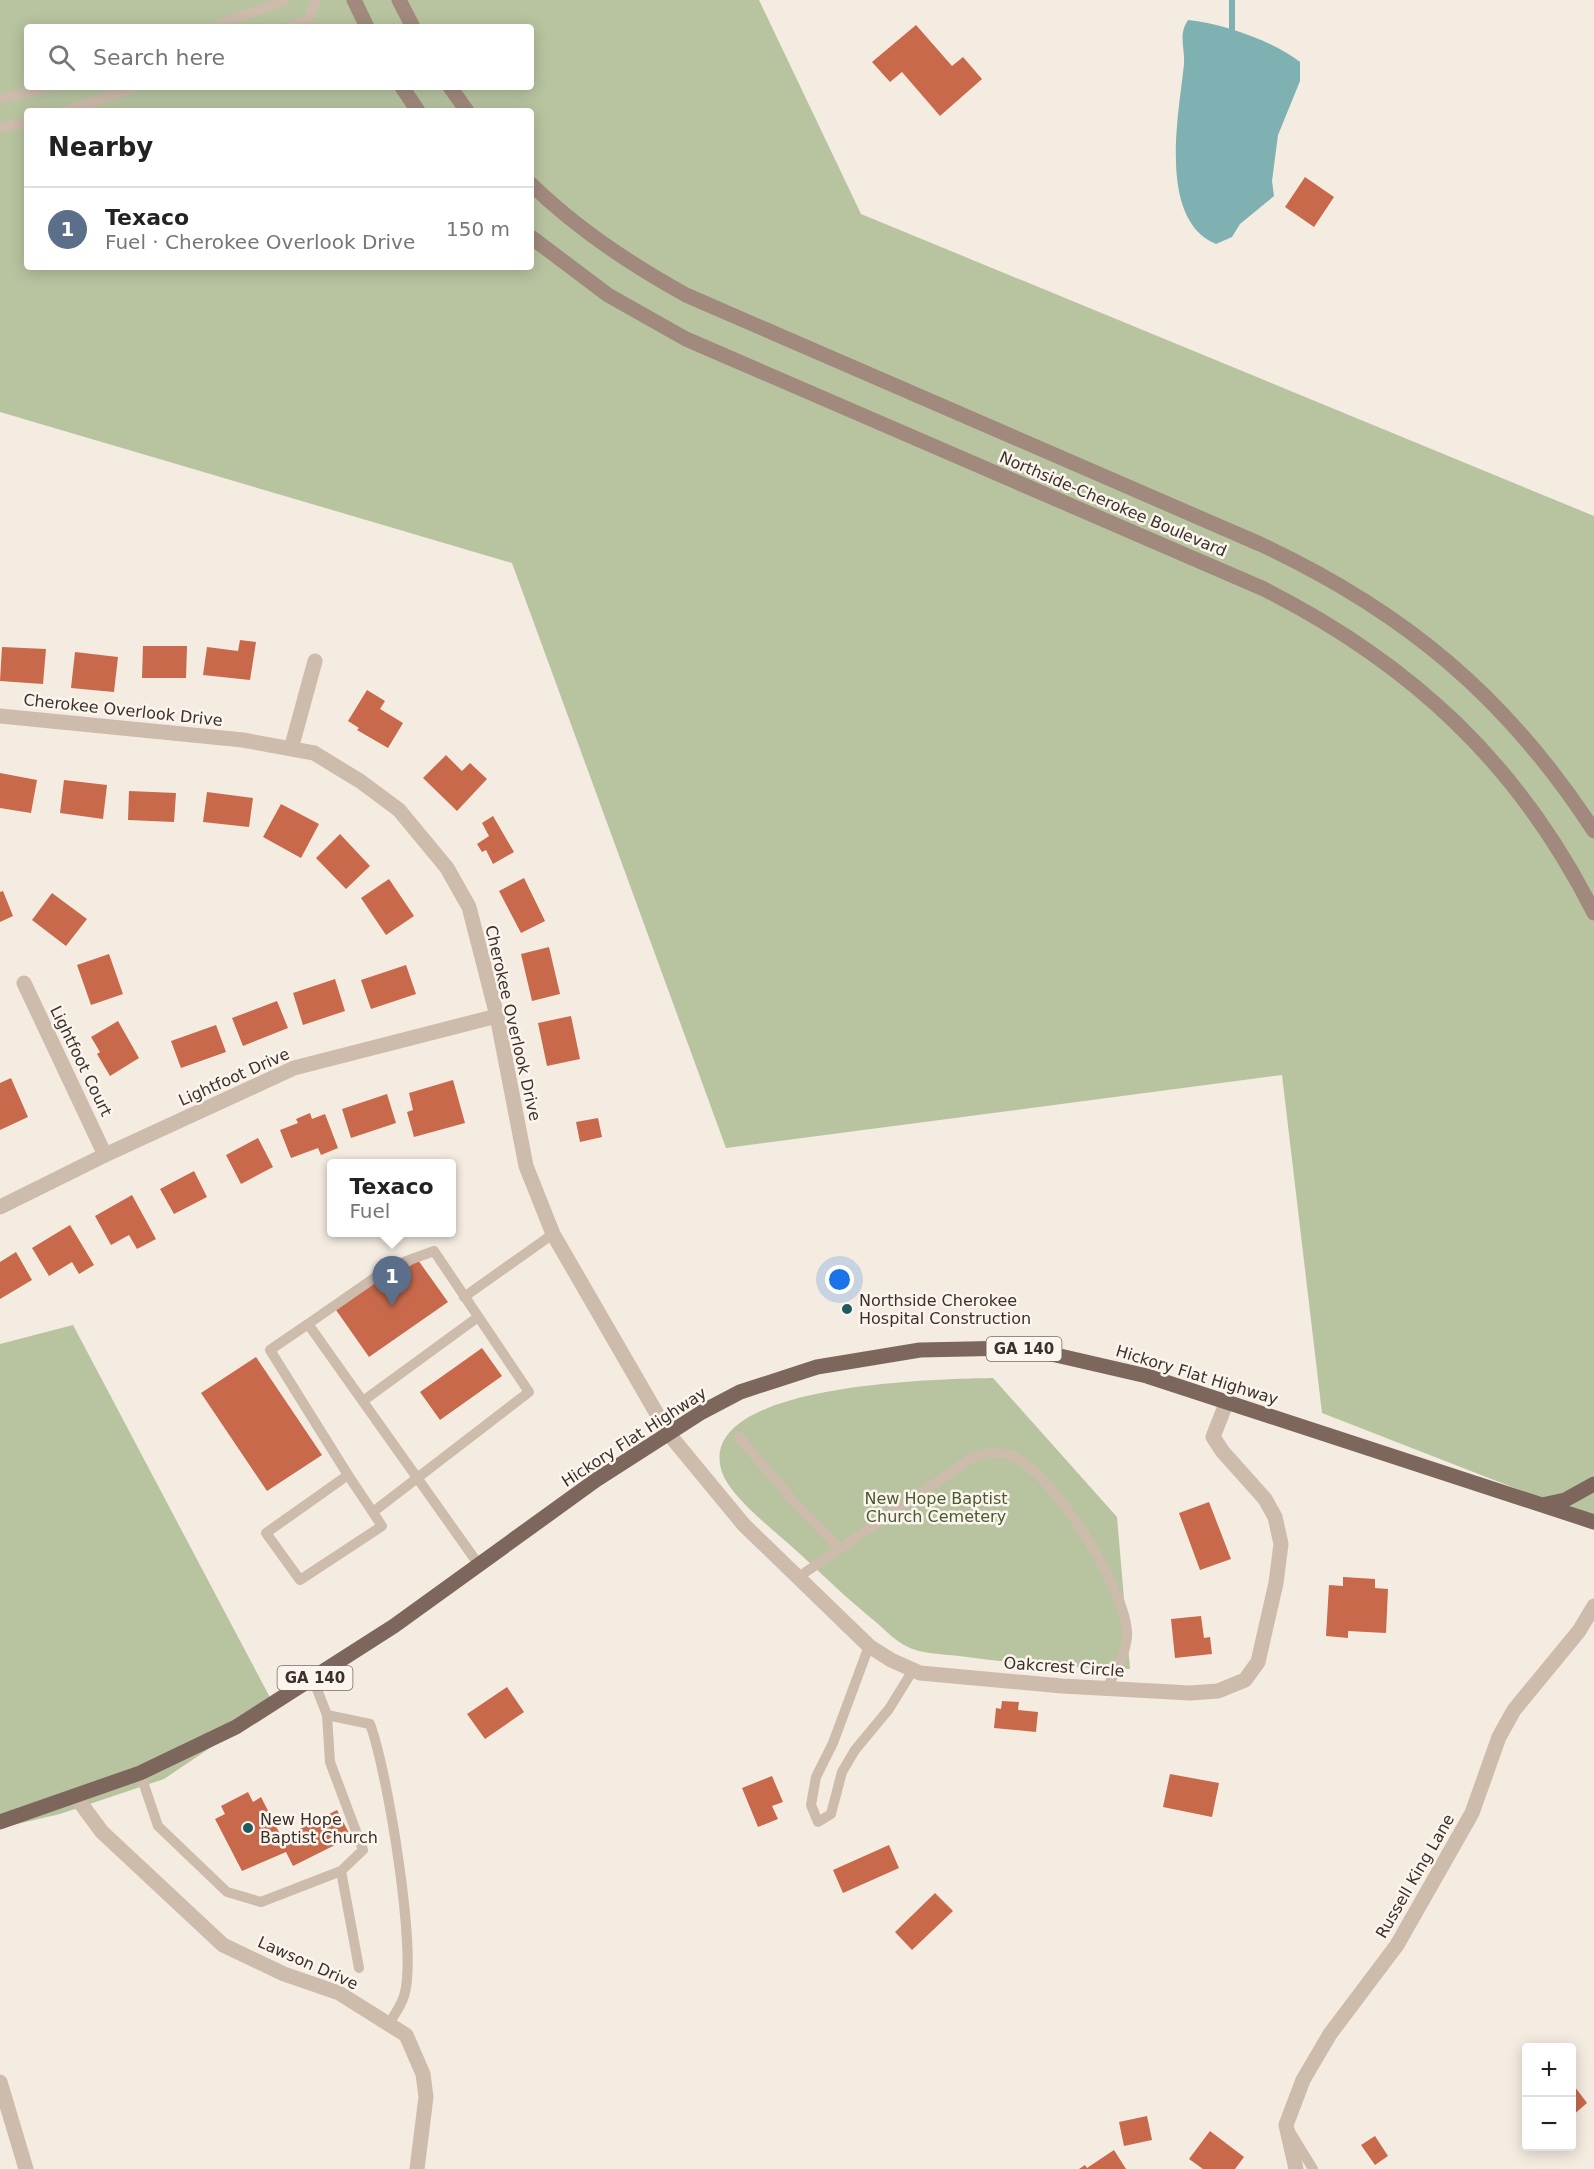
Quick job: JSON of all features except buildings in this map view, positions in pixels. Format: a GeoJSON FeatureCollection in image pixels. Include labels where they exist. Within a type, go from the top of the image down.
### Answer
{"type":"FeatureCollection","features":[{"type":"Feature","properties":{"kind":"main road","name":"Hickory Flat Highway"},"geometry":{"type":"LineString","coordinates":[[0,1822],[140,1773],[236,1727],[313,1679],[479,1565],[596,1480],[668,1433],[740,1392],[817,1367],[920,1350],[1014,1348],[1047,1353],[1147,1376],[1594,1522]]}},
{"type":"Feature","properties":{"kind":"main road"},"geometry":{"type":"LineString","coordinates":[[1541,1505],[1565,1500],[1594,1484]]}},
{"type":"Feature","properties":{"kind":"street"},"geometry":{"type":"LineString","coordinates":[[354,0],[366,24]]}},
{"type":"Feature","properties":{"kind":"street"},"geometry":{"type":"LineString","coordinates":[[399,0],[411,24]]}},
{"type":"Feature","properties":{"kind":"street"},"geometry":{"type":"LineString","coordinates":[[404,90],[415,108]]}},
{"type":"Feature","properties":{"kind":"street"},"geometry":{"type":"LineString","coordinates":[[452,90],[465,108]]}},
{"type":"Feature","properties":{"kind":"street","name":"Northside-Cherokee Boulevard"},"geometry":{"type":"LineString","coordinates":[[534,187],[574,223],[612,251],[686,295],[1260,544],[1319,573],[1377,606],[1452,663],[1512,723],[1571,795],[1594,831]]}},
{"type":"Feature","properties":{"kind":"street","name":"Northside-Cherokee Boulevard"},"geometry":{"type":"LineString","coordinates":[[534,239],[608,295],[686,339],[1264,589],[1340,630],[1413,682],[1478,744],[1536,814],[1560,850],[1594,913]]}},
{"type":"Feature","properties":{"kind":"street"},"geometry":{"type":"LineString","coordinates":[[291,749],[315,661]]}},
{"type":"Feature","properties":{"kind":"street","name":"Cherokee Overlook Drive"},"geometry":{"type":"LineString","coordinates":[[0,716],[243,740],[314,753],[360,781],[399,810],[447,868],[469,907],[497,1016],[526,1166],[553,1234],[668,1433]]}},
{"type":"Feature","properties":{"kind":"street","name":"Lightfoot Court"},"geometry":{"type":"LineString","coordinates":[[24,983],[105,1155]]}},
{"type":"Feature","properties":{"kind":"street","name":"Lightfoot Drive"},"geometry":{"type":"LineString","coordinates":[[0,1207],[105,1155],[294,1068],[497,1016]]}},
{"type":"Feature","properties":{"kind":"street","name":"Oakcrest Circle"},"geometry":{"type":"LineString","coordinates":[[668,1433],[744,1525],[797,1578],[869,1646],[914,1670],[932,1674],[1190,1693],[1218,1691],[1245,1680],[1258,1662],[1276,1583],[1281,1544],[1275,1517],[1265,1499],[1223,1452],[1214,1437],[1227,1401]]}},
{"type":"Feature","properties":{"kind":"street","name":"Russell King Lane"},"geometry":{"type":"LineString","coordinates":[[1286,2125],[1303,2080],[1330,2034],[1397,1945],[1472,1813],[1507,1722],[1523,1697],[1579,1631],[1594,1606]]}},
{"type":"Feature","properties":{"kind":"street","name":"Lawson Drive"},"geometry":{"type":"LineString","coordinates":[[76,1797],[102,1832],[223,1945],[284,1974],[339,1993],[406,2035],[423,2074],[426,2097],[417,2169]]}},
{"type":"Feature","properties":{"kind":"street"},"geometry":{"type":"LineString","coordinates":[[0,2082],[26,2169]]}},
{"type":"Feature","properties":{"kind":"street"},"geometry":{"type":"LineString","coordinates":[[1286,2125],[1296,2169]]}},
{"type":"Feature","properties":{"kind":"lane"},"geometry":{"type":"LineString","coordinates":[[222,24],[285,0]]}},
{"type":"Feature","properties":{"kind":"lane"},"geometry":{"type":"LineString","coordinates":[[299,24],[307,21],[315,0]]}},
{"type":"Feature","properties":{"kind":"lane"},"geometry":{"type":"LineString","coordinates":[[0,99],[38,90]]}},
{"type":"Feature","properties":{"kind":"lane"},"geometry":{"type":"LineString","coordinates":[[75,108],[126,90]]}},
{"type":"Feature","properties":{"kind":"lane"},"geometry":{"type":"LineString","coordinates":[[0,128],[24,123]]}},
{"type":"Feature","properties":{"kind":"lane"},"geometry":{"type":"LineString","coordinates":[[464,1297],[553,1234]]}},
{"type":"Feature","properties":{"kind":"lane"},"geometry":{"type":"LineString","coordinates":[[348,1475],[266,1533],[300,1580],[382,1526],[348,1475],[270,1350],[390,1267],[434,1251],[529,1392],[373,1512]]}},
{"type":"Feature","properties":{"kind":"lane"},"geometry":{"type":"LineString","coordinates":[[363,1401],[478,1317]]}},
{"type":"Feature","properties":{"kind":"lane"},"geometry":{"type":"LineString","coordinates":[[308,1324],[479,1565]]}},
{"type":"Feature","properties":{"kind":"lane"},"geometry":{"type":"LineString","coordinates":[[739,1437],[795,1503],[839,1548]]}},
{"type":"Feature","properties":{"kind":"lane"},"geometry":{"type":"LineString","coordinates":[[797,1578],[972,1458],[992,1451],[1013,1456],[1030,1468],[1065,1507],[1092,1544],[1120,1602],[1127,1636],[1122,1660],[1107,1688]]}},
{"type":"Feature","properties":{"kind":"lane"},"geometry":{"type":"LineString","coordinates":[[869,1646],[833,1743],[816,1777],[811,1805],[818,1822],[831,1814],[842,1772],[855,1750],[889,1709],[914,1670]]}},
{"type":"Feature","properties":{"kind":"lane"},"geometry":{"type":"LineString","coordinates":[[140,1773],[158,1826],[227,1892],[261,1902],[341,1870],[363,1850],[330,1762],[327,1715],[313,1679]]}},
{"type":"Feature","properties":{"kind":"lane"},"geometry":{"type":"LineString","coordinates":[[327,1715],[370,1724],[387,1790],[407,1958],[405,1995],[389,2024]]}},
{"type":"Feature","properties":{"kind":"lane"},"geometry":{"type":"LineString","coordinates":[[341,1870],[359,1968]]}},
{"type":"Feature","properties":{"kind":"lane"},"geometry":{"type":"LineString","coordinates":[[1286,2125],[1313,2169]]}},
{"type":"Feature","properties":{"kind":"green space"},"geometry":{"type":"Polygon","coordinates":[[[0,0],[759,0],[861,214],[1594,516],[1594,1519],[1322,1413],[1282,1075],[726,1148],[512,563],[0,412],[0,0]]]}},
{"type":"Feature","properties":{"kind":"green space"},"geometry":{"type":"Polygon","coordinates":[[[73,1325],[274,1705],[164,1779],[60,1814],[0,1828],[0,1344],[73,1325]]]}},
{"type":"Feature","properties":{"kind":"green space","name":"New Hope Baptist Church Cemetery"},"geometry":{"type":"Polygon","coordinates":[[[993,1378],[1117,1517],[1130,1669],[1066,1667],[912,1649],[895,1639],[752,1511],[733,1491],[722,1472],[723,1442],[745,1419],[782,1403],[828,1392],[878,1384],[993,1378]]]}},
{"type":"Feature","properties":{"kind":"water"},"geometry":{"type":"Polygon","coordinates":[[[1188,20],[1247,34],[1276,47],[1300,62],[1300,81],[1278,135],[1272,181],[1274,196],[1240,224],[1232,237],[1216,244],[1197,231],[1185,212],[1179,189],[1176,136],[1184,64],[1183,31],[1188,20]]]}},
{"type":"Feature","properties":{"kind":"waterway"},"geometry":{"type":"LineString","coordinates":[[1232,0],[1232,30]]}},
{"type":"Feature","properties":{"kind":"place","name":"Texaco"},"geometry":{"type":"Point","coordinates":[392,1306]}},
{"type":"Feature","properties":{"kind":"place","name":"Northside Cherokee Hospital Construction"},"geometry":{"type":"Point","coordinates":[847,1309]}},
{"type":"Feature","properties":{"kind":"place","name":"New Hope Baptist Church"},"geometry":{"type":"Point","coordinates":[248,1828]}}]}
